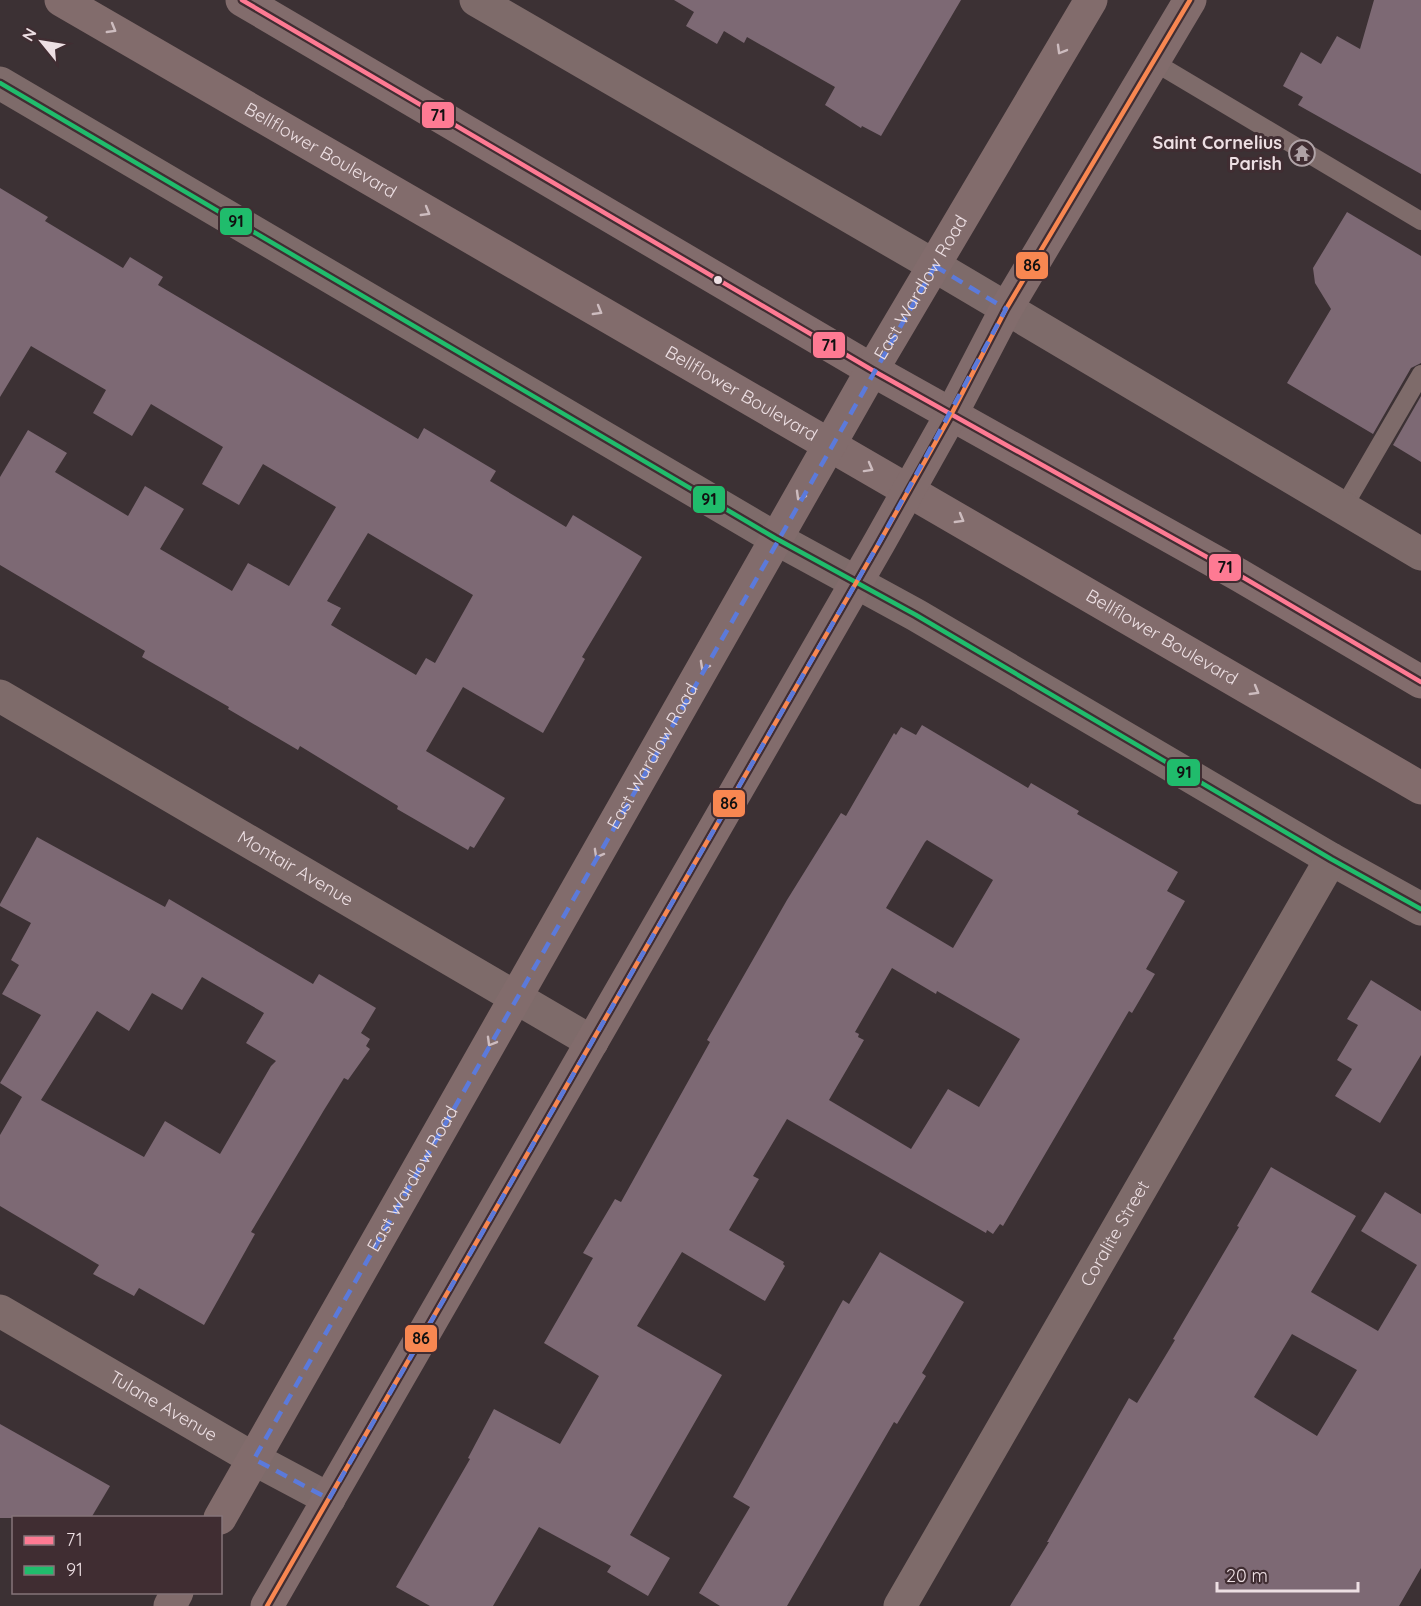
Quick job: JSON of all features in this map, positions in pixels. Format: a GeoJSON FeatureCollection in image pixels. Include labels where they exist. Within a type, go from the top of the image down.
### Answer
{"type":"FeatureCollection","features":[{"type":"Feature","properties":{"kind":"main road","name":"Bellflower Boulevard"},"geometry":{"type":"LineString","coordinates":[[61,0],[830,446],[909,489],[1421,788]]}},
{"type":"Feature","properties":{"kind":"main road"},"geometry":{"type":"LineString","coordinates":[[242,0],[872,370],[1239,575],[1421,682]]}},
{"type":"Feature","properties":{"kind":"main road","name":"East Wardlow Road"},"geometry":{"type":"LineString","coordinates":[[221,1516],[872,370],[1090,0]]}},
{"type":"Feature","properties":{"kind":"main road"},"geometry":{"type":"LineString","coordinates":[[267,1606],[909,489],[1006,309],[1190,0]]}},
{"type":"Feature","properties":{"kind":"street"},"geometry":{"type":"LineString","coordinates":[[476,0],[935,266],[1421,554]]}},
{"type":"Feature","properties":{"kind":"street"},"geometry":{"type":"LineString","coordinates":[[0,83],[776,538],[916,615],[1331,859],[1421,909]]}},
{"type":"Feature","properties":{"kind":"street","name":"Montair Avenue"},"geometry":{"type":"LineString","coordinates":[[0,696],[592,1042]]}},
{"type":"Feature","properties":{"kind":"street","name":"Coralite Street"},"geometry":{"type":"LineString","coordinates":[[900,1606],[1331,859]]}},
{"type":"Feature","properties":{"kind":"street","name":"Tulane Avenue"},"geometry":{"type":"LineString","coordinates":[[0,1311],[254,1459],[329,1499]]}},
{"type":"Feature","properties":{"kind":"lane"},"geometry":{"type":"LineString","coordinates":[[1154,62],[1421,221]]}},
{"type":"Feature","properties":{"kind":"lane"},"geometry":{"type":"LineString","coordinates":[[1343,508],[1421,374]]}},
{"type":"Feature","properties":{"kind":"highlighted area"},"geometry":{"type":"Polygon","coordinates":[[[935,266],[1006,309],[879,543],[329,1499],[254,1459],[935,266]]]}},
{"type":"Feature","properties":{"kind":"building"},"geometry":{"type":"Polygon","coordinates":[[[674,0],[961,0],[881,136],[862,126],[861,128],[825,105],[835,87],[747,37],[744,43],[724,31],[717,44],[686,26],[694,12],[674,0]]]}},
{"type":"Feature","properties":{"kind":"building"},"geometry":{"type":"Polygon","coordinates":[[[1374,0],[1421,0],[1421,174],[1298,105],[1303,97],[1283,86],[1301,52],[1321,64],[1337,36],[1360,49],[1374,0]]]}},
{"type":"Feature","properties":{"kind":"building"},"geometry":{"type":"Polygon","coordinates":[[[0,188],[48,217],[45,221],[123,268],[130,257],[163,277],[158,285],[418,439],[424,428],[496,471],[490,481],[566,527],[573,515],[642,557],[582,657],[585,659],[543,733],[463,687],[426,751],[505,798],[474,848],[470,846],[468,850],[397,809],[398,806],[300,746],[298,750],[142,657],[145,651],[0,565],[0,477],[28,430],[67,453],[55,472],[128,516],[145,486],[184,509],[160,549],[232,591],[248,563],[289,586],[336,507],[263,464],[239,505],[202,484],[223,447],[151,404],[132,436],[93,413],[106,390],[31,346],[0,397],[0,188]],[[368,533],[327,601],[341,608],[331,625],[416,675],[426,658],[435,663],[473,595],[368,533]]]}},
{"type":"Feature","properties":{"kind":"building"},"geometry":{"type":"Polygon","coordinates":[[[1347,212],[1421,256],[1421,363],[1411,368],[1373,434],[1287,383],[1331,309],[1315,283],[1313,268],[1347,212]]]}},
{"type":"Feature","properties":{"kind":"building"},"geometry":{"type":"Polygon","coordinates":[[[1421,396],[1421,462],[1393,445],[1421,396]]]}},
{"type":"Feature","properties":{"kind":"building"},"geometry":{"type":"Polygon","coordinates":[[[922,725],[1028,788],[1031,783],[1079,811],[1077,814],[1178,872],[1167,891],[1185,901],[1146,969],[1155,974],[1132,1013],[1129,1011],[1003,1226],[1000,1224],[993,1234],[987,1230],[986,1233],[787,1119],[753,1176],[759,1179],[729,1230],[784,1262],[785,1266],[765,1301],[682,1252],[637,1326],[722,1375],[630,1535],[670,1558],[648,1596],[607,1572],[611,1566],[539,1527],[493,1606],[430,1606],[396,1587],[470,1459],[468,1458],[494,1409],[560,1444],[599,1376],[544,1343],[593,1258],[583,1253],[615,1199],[621,1202],[710,1042],[707,1040],[787,900],[841,813],[846,816],[894,733],[896,735],[901,727],[916,735],[922,725]],[[927,840],[886,908],[953,948],[993,880],[927,840]],[[892,968],[855,1032],[864,1040],[829,1100],[911,1149],[948,1089],[979,1107],[1020,1039],[892,968]]]}},
{"type":"Feature","properties":{"kind":"building"},"geometry":{"type":"Polygon","coordinates":[[[37,837],[165,907],[169,899],[313,984],[319,974],[376,1008],[361,1033],[370,1039],[366,1046],[370,1049],[348,1080],[344,1078],[324,1110],[251,1232],[255,1234],[204,1325],[139,1288],[134,1296],[93,1274],[99,1265],[0,1206],[0,1135],[22,1097],[0,1083],[41,1015],[2,994],[19,965],[11,960],[31,923],[0,904],[37,837]],[[202,977],[182,1010],[152,993],[129,1031],[97,1011],[41,1100],[144,1157],[165,1121],[220,1154],[276,1061],[246,1043],[264,1013],[202,977]]]}},
{"type":"Feature","properties":{"kind":"building"},"geometry":{"type":"Polygon","coordinates":[[[1371,980],[1421,1011],[1421,1055],[1380,1123],[1335,1096],[1352,1069],[1337,1060],[1358,1025],[1347,1019],[1371,980]]]}},
{"type":"Feature","properties":{"kind":"building"},"geometry":{"type":"Polygon","coordinates":[[[1271,1167],[1356,1216],[1311,1292],[1378,1331],[1417,1265],[1361,1231],[1385,1192],[1421,1214],[1421,1568],[1399,1606],[1010,1606],[1049,1542],[1047,1542],[1129,1398],[1137,1403],[1175,1340],[1173,1339],[1239,1227],[1237,1226],[1271,1167]],[[1292,1334],[1254,1397],[1317,1436],[1357,1370],[1292,1334]]]}},
{"type":"Feature","properties":{"kind":"building"},"geometry":{"type":"Polygon","coordinates":[[[880,1252],[964,1302],[922,1373],[926,1376],[897,1424],[894,1422],[787,1606],[720,1606],[699,1593],[750,1507],[733,1497],[843,1300],[849,1304],[880,1252]]]}},
{"type":"Feature","properties":{"kind":"building"},"geometry":{"type":"Polygon","coordinates":[[[0,1424],[110,1486],[92,1516],[0,1518],[0,1424]]]}},
{"type":"Feature","properties":{"kind":"transit line","name":"71"},"geometry":{"type":"LineString","coordinates":[[242,0],[872,370],[1239,575],[1421,682]]}},
{"type":"Feature","properties":{"kind":"transit line","name":"86"},"geometry":{"type":"LineString","coordinates":[[267,1606],[879,543],[952,413],[1006,309],[1190,0]]}},
{"type":"Feature","properties":{"kind":"transit line","name":"91"},"geometry":{"type":"LineString","coordinates":[[0,83],[775,538],[916,615],[1331,859],[1421,909]]}},
{"type":"Feature","properties":{"kind":"place","name":"Saint Cornelius Parish"},"geometry":{"type":"Point","coordinates":[1302,153]}}]}
